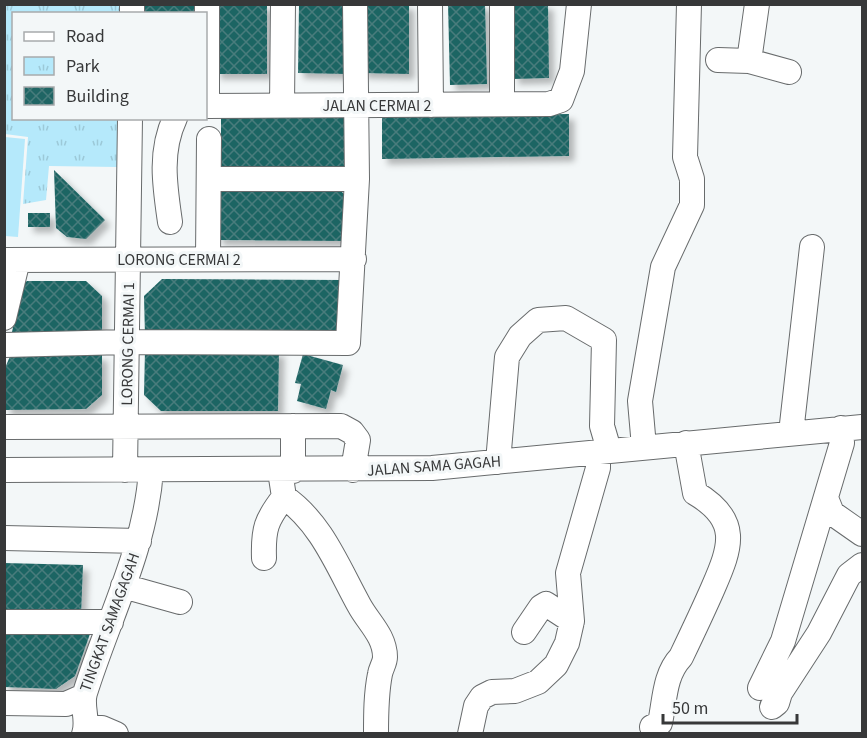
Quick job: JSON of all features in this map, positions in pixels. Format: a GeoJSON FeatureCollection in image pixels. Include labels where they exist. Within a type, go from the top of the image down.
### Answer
{"type":"FeatureCollection","features":[{"type":"Feature","properties":{"kind":"street"},"geometry":{"type":"LineString","coordinates":[[282,105],[283,4]]}},
{"type":"Feature","properties":{"kind":"street"},"geometry":{"type":"LineString","coordinates":[[4,345],[127,342],[348,343],[357,179],[355,4]]}},
{"type":"Feature","properties":{"kind":"street"},"geometry":{"type":"LineString","coordinates":[[430,4],[431,105]]}},
{"type":"Feature","properties":{"kind":"street"},"geometry":{"type":"LineString","coordinates":[[502,4],[502,104]]}},
{"type":"Feature","properties":{"kind":"street","name":"JALAN CERMAI 2"},"geometry":{"type":"LineString","coordinates":[[207,106],[549,104],[561,100],[572,71],[579,4]]}},
{"type":"Feature","properties":{"kind":"street"},"geometry":{"type":"LineString","coordinates":[[644,447],[640,401],[663,267],[692,205],[692,179],[685,157],[689,4]]}},
{"type":"Feature","properties":{"kind":"street"},"geometry":{"type":"LineString","coordinates":[[749,61],[757,4]]}},
{"type":"Feature","properties":{"kind":"street"},"geometry":{"type":"LineString","coordinates":[[718,60],[749,61],[789,72]]}},
{"type":"Feature","properties":{"kind":"street","name":"LORONG CERMAI 1"},"geometry":{"type":"LineString","coordinates":[[125,470],[130,120]]}},
{"type":"Feature","properties":{"kind":"street"},"geometry":{"type":"LineString","coordinates":[[170,222],[163,174],[168,132],[174,120]]}},
{"type":"Feature","properties":{"kind":"street"},"geometry":{"type":"LineString","coordinates":[[208,258],[209,139]]}},
{"type":"Feature","properties":{"kind":"street"},"geometry":{"type":"LineString","coordinates":[[209,179],[357,179]]}},
{"type":"Feature","properties":{"kind":"street"},"geometry":{"type":"LineString","coordinates":[[791,433],[812,247]]}},
{"type":"Feature","properties":{"kind":"street","name":"LORONG CERMAI 2"},"geometry":{"type":"LineString","coordinates":[[11,260],[354,259]]}},
{"type":"Feature","properties":{"kind":"street"},"geometry":{"type":"LineString","coordinates":[[4,318],[11,260]]}},
{"type":"Feature","properties":{"kind":"street"},"geometry":{"type":"LineString","coordinates":[[470,734],[476,706],[482,697],[492,692],[515,691],[538,682],[556,665],[567,643],[572,621],[568,573],[604,451],[602,426],[604,340],[566,318],[538,320],[520,336],[507,357],[498,462]]}},
{"type":"Feature","properties":{"kind":"street"},"geometry":{"type":"LineString","coordinates":[[264,558],[263,536],[268,518],[284,497],[293,426]]}},
{"type":"Feature","properties":{"kind":"street","name":"LORONG CERMAI 1"},"geometry":{"type":"LineString","coordinates":[[4,427],[341,426],[352,432],[358,440],[353,470]]}},
{"type":"Feature","properties":{"kind":"street"},"geometry":{"type":"LineString","coordinates":[[852,428],[842,443],[766,698],[777,703],[780,693],[819,633],[849,575],[862,565]]}},
{"type":"Feature","properties":{"kind":"street","name":"JALAN SAMA GAGAH"},"geometry":{"type":"LineString","coordinates":[[4,470],[286,471],[432,468],[852,428]]}},
{"type":"Feature","properties":{"kind":"street"},"geometry":{"type":"LineString","coordinates":[[652,728],[660,723],[661,702],[673,665],[681,657],[729,553],[729,533],[722,516],[712,502],[695,493],[686,443]]}},
{"type":"Feature","properties":{"kind":"street","name":"TINGKAT SAMAGAGAH"},"geometry":{"type":"LineString","coordinates":[[4,703],[66,704],[84,696],[139,541],[149,505],[151,470]]}},
{"type":"Feature","properties":{"kind":"street"},"geometry":{"type":"LineString","coordinates":[[284,497],[297,506],[325,541],[360,607],[383,640],[385,658],[376,708],[376,734]]}},
{"type":"Feature","properties":{"kind":"street"},"geometry":{"type":"LineString","coordinates":[[826,498],[832,513],[862,534]]}},
{"type":"Feature","properties":{"kind":"street"},"geometry":{"type":"LineString","coordinates":[[4,538],[139,541]]}},
{"type":"Feature","properties":{"kind":"street"},"geometry":{"type":"LineString","coordinates":[[123,586],[180,602]]}},
{"type":"Feature","properties":{"kind":"street"},"geometry":{"type":"LineString","coordinates":[[524,632],[541,607],[546,604],[572,621]]}},
{"type":"Feature","properties":{"kind":"street"},"geometry":{"type":"LineString","coordinates":[[4,622],[111,622]]}},
{"type":"Feature","properties":{"kind":"street"},"geometry":{"type":"LineString","coordinates":[[84,696],[85,731],[102,728],[119,731]]}},
{"type":"Feature","properties":{"kind":"green space"},"geometry":{"type":"Polygon","coordinates":[[[4,5],[122,5],[122,12],[12,12],[12,120],[119,120],[117,167],[49,166],[46,200],[23,204],[28,137],[5,134],[4,5]]]}},
{"type":"Feature","properties":{"kind":"green space"},"geometry":{"type":"Polygon","coordinates":[[[5,137],[25,139],[18,237],[5,236],[5,137]]]}},
{"type":"Feature","properties":{"kind":"building"},"geometry":{"type":"Polygon","coordinates":[[[143,4],[199,4],[199,12],[143,12],[143,4]]]}},
{"type":"Feature","properties":{"kind":"building"},"geometry":{"type":"Polygon","coordinates":[[[215,4],[267,4],[267,74],[215,74],[215,4]]]}},
{"type":"Feature","properties":{"kind":"building"},"geometry":{"type":"Polygon","coordinates":[[[299,4],[347,4],[346,74],[298,73],[299,4]]]}},
{"type":"Feature","properties":{"kind":"building"},"geometry":{"type":"Polygon","coordinates":[[[361,4],[409,4],[409,74],[361,73],[361,4]]]}},
{"type":"Feature","properties":{"kind":"building"},"geometry":{"type":"Polygon","coordinates":[[[448,4],[485,4],[487,84],[450,85],[448,4]]]}},
{"type":"Feature","properties":{"kind":"building"},"geometry":{"type":"Polygon","coordinates":[[[511,4],[548,4],[549,78],[513,79],[511,4]]]}},
{"type":"Feature","properties":{"kind":"building"},"geometry":{"type":"Polygon","coordinates":[[[569,114],[569,156],[382,159],[382,117],[569,114]]]}},
{"type":"Feature","properties":{"kind":"building"},"geometry":{"type":"Polygon","coordinates":[[[221,117],[345,117],[345,173],[221,172],[221,117]]]}},
{"type":"Feature","properties":{"kind":"building"},"geometry":{"type":"Polygon","coordinates":[[[54,170],[105,220],[86,239],[67,237],[56,228],[54,170]]]}},
{"type":"Feature","properties":{"kind":"building"},"geometry":{"type":"Polygon","coordinates":[[[225,189],[341,191],[348,198],[347,241],[217,240],[217,195],[225,189]]]}},
{"type":"Feature","properties":{"kind":"building"},"geometry":{"type":"Polygon","coordinates":[[[28,213],[50,213],[50,227],[28,227],[28,213]]]}},
{"type":"Feature","properties":{"kind":"building"},"geometry":{"type":"Polygon","coordinates":[[[162,279],[343,280],[339,331],[145,336],[144,296],[162,279]]]}},
{"type":"Feature","properties":{"kind":"building"},"geometry":{"type":"Polygon","coordinates":[[[27,281],[86,281],[102,296],[102,336],[17,337],[12,332],[22,285],[27,281]]]}},
{"type":"Feature","properties":{"kind":"building"},"geometry":{"type":"Polygon","coordinates":[[[145,350],[279,351],[278,411],[161,411],[144,395],[145,350]]]}},
{"type":"Feature","properties":{"kind":"building"},"geometry":{"type":"Polygon","coordinates":[[[11,354],[102,355],[102,395],[86,409],[5,410],[5,368],[11,354]]]}},
{"type":"Feature","properties":{"kind":"building"},"geometry":{"type":"Polygon","coordinates":[[[303,354],[343,365],[336,392],[331,390],[326,409],[297,401],[301,384],[295,383],[303,354]]]}},
{"type":"Feature","properties":{"kind":"building"},"geometry":{"type":"Polygon","coordinates":[[[4,563],[83,565],[81,615],[4,613],[4,563]]]}},
{"type":"Feature","properties":{"kind":"building"},"geometry":{"type":"Polygon","coordinates":[[[4,634],[90,634],[75,676],[56,689],[4,687],[4,634]]]}}]}
